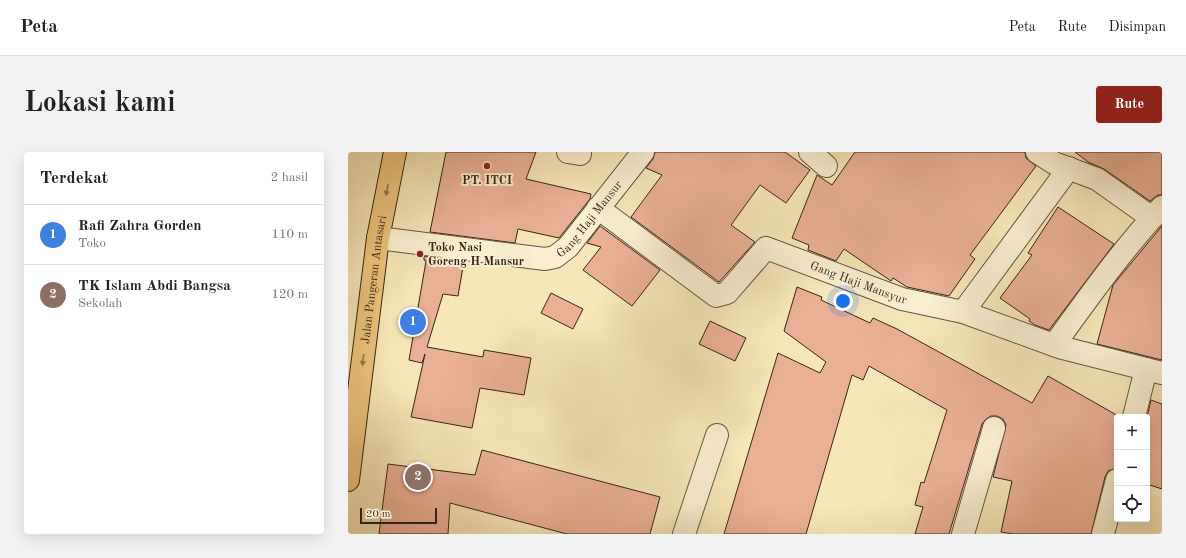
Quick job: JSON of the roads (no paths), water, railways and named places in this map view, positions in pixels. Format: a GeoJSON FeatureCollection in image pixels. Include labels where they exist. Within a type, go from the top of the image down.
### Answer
{"type":"FeatureCollection","features":[{"type":"Feature","properties":{"kind":"highway","name":"Jalan Pangeran Antasari"},"geometry":{"type":"LineString","coordinates":[[348,480],[378,238],[395,152]]}},
{"type":"Feature","properties":{"kind":"street","name":"Gang Haji Mansur"},"geometry":{"type":"LineString","coordinates":[[378,238],[549,258],[565,251],[643,152]]}},
{"type":"Feature","properties":{"kind":"street"},"geometry":{"type":"LineString","coordinates":[[1037,152],[1054,164],[1097,179],[1157,213],[1093,292],[1054,345]]}},
{"type":"Feature","properties":{"kind":"street"},"geometry":{"type":"LineString","coordinates":[[963,312],[1069,168]]}},
{"type":"Feature","properties":{"kind":"street","name":"Gang Haji Mansyur"},"geometry":{"type":"LineString","coordinates":[[598,208],[716,296],[727,293],[766,248],[902,299],[963,312],[1054,345],[1154,371]]}},
{"type":"Feature","properties":{"kind":"street"},"geometry":{"type":"LineString","coordinates":[[1135,414],[1154,371]]}},
{"type":"Feature","properties":{"kind":"street"},"geometry":{"type":"LineString","coordinates":[[963,534],[994,428]]}},
{"type":"Feature","properties":{"kind":"street"},"geometry":{"type":"LineString","coordinates":[[684,534],[717,435]]}},
{"type":"Feature","properties":{"kind":"street"},"geometry":{"type":"LineString","coordinates":[[1103,534],[1115,486]]}},
{"type":"Feature","properties":{"kind":"place","name":"PT. ITCI"},"geometry":{"type":"Point","coordinates":[487,166]}},
{"type":"Feature","properties":{"kind":"place","name":"Toko Nasi Goreng H Mansur"},"geometry":{"type":"Point","coordinates":[420,254]}},
{"type":"Feature","properties":{"kind":"place","name":"Rafi Zahra Gorden"},"geometry":{"type":"Point","coordinates":[413,322]}},
{"type":"Feature","properties":{"kind":"place","name":"TK Islam Abdi Bangsa"},"geometry":{"type":"Point","coordinates":[418,477]}}]}
